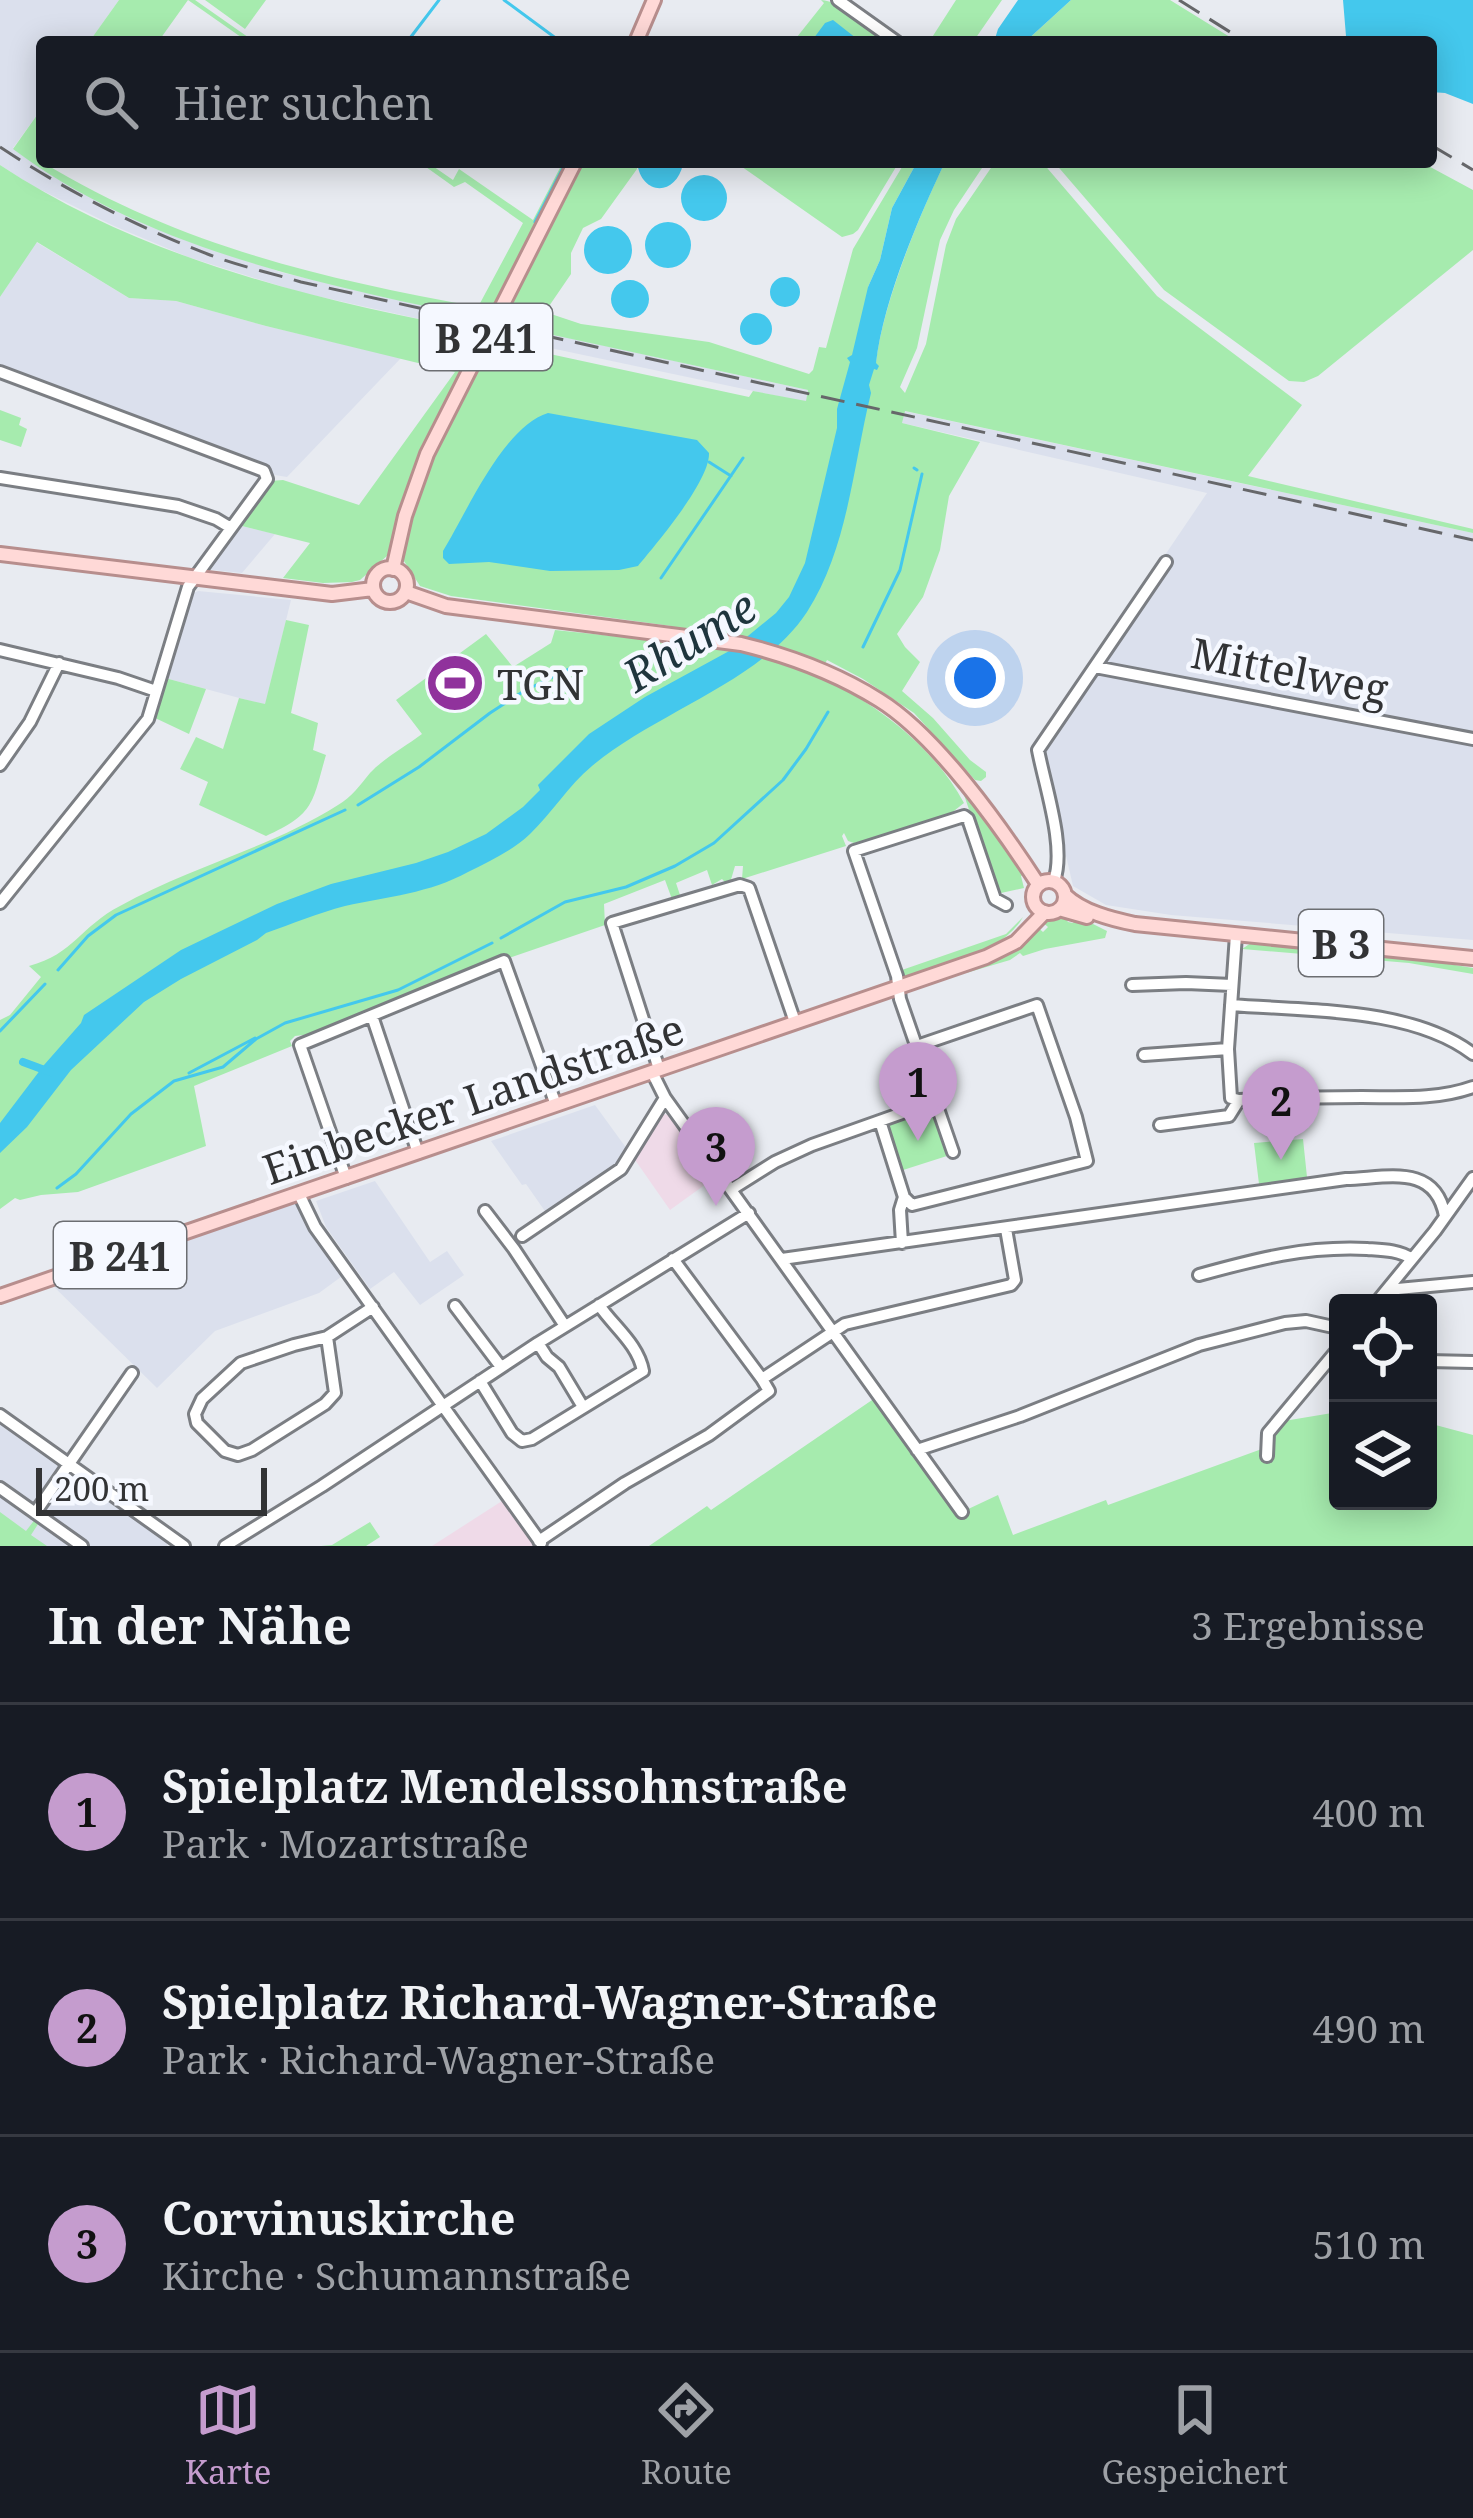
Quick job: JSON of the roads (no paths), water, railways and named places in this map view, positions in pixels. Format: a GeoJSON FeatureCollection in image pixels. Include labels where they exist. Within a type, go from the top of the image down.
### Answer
{"type":"FeatureCollection","features":[{"type":"Feature","properties":{"kind":"main road"},"geometry":{"type":"LineString","coordinates":[[639,36],[654,0]]}},
{"type":"Feature","properties":{"kind":"main road","name":"B 241"},"geometry":{"type":"LineString","coordinates":[[393,568],[409,501],[427,454],[572,168]]}},
{"type":"Feature","properties":{"kind":"main road"},"geometry":{"type":"LineString","coordinates":[[0,554],[332,594],[374,589]]}},
{"type":"Feature","properties":{"kind":"main road"},"geometry":{"type":"LineString","coordinates":[[393,568],[404,576],[406,592],[388,602],[379,598],[374,580],[379,572],[393,568]]}},
{"type":"Feature","properties":{"kind":"main road"},"geometry":{"type":"LineString","coordinates":[[406,592],[446,606],[760,649],[822,669],[882,701],[910,724],[956,773],[1038,884]]}},
{"type":"Feature","properties":{"kind":"main road"},"geometry":{"type":"LineString","coordinates":[[1054,881],[1062,886],[1051,905],[1033,892],[1038,884],[1054,881]]}},
{"type":"Feature","properties":{"kind":"main road","name":"B 3"},"geometry":{"type":"LineString","coordinates":[[1051,905],[1072,902],[1120,920],[1236,935],[1473,958]]}},
{"type":"Feature","properties":{"kind":"main road","name":"Einbecker Landstraße"},"geometry":{"type":"LineString","coordinates":[[0,1296],[968,962],[1009,940],[1029,916],[1051,905]]}},
{"type":"Feature","properties":{"kind":"street"},"geometry":{"type":"LineString","coordinates":[[838,0],[889,36]]}},
{"type":"Feature","properties":{"kind":"street"},"geometry":{"type":"LineString","coordinates":[[0,372],[264,471],[267,478],[192,578],[148,719],[0,903]]}},
{"type":"Feature","properties":{"kind":"street"},"geometry":{"type":"LineString","coordinates":[[0,478],[178,506],[230,528]]}},
{"type":"Feature","properties":{"kind":"street"},"geometry":{"type":"LineString","coordinates":[[1054,881],[1059,848],[1038,751],[1166,562]]}},
{"type":"Feature","properties":{"kind":"street"},"geometry":{"type":"LineString","coordinates":[[0,650],[156,691]]}},
{"type":"Feature","properties":{"kind":"street"},"geometry":{"type":"LineString","coordinates":[[0,765],[30,722],[59,663]]}},
{"type":"Feature","properties":{"kind":"street","name":"Mittelweg"},"geometry":{"type":"LineString","coordinates":[[1095,667],[1473,739]]}},
{"type":"Feature","properties":{"kind":"street"},"geometry":{"type":"LineString","coordinates":[[953,1152],[854,851],[964,816],[995,899],[1006,905]]}},
{"type":"Feature","properties":{"kind":"street"},"geometry":{"type":"LineString","coordinates":[[795,1022],[749,888],[740,885],[612,923],[665,1098],[962,1512]]}},
{"type":"Feature","properties":{"kind":"street"},"geometry":{"type":"LineString","coordinates":[[1236,935],[1228,1049],[1231,1098],[1425,1097],[1473,1087]]}},
{"type":"Feature","properties":{"kind":"street"},"geometry":{"type":"LineString","coordinates":[[346,1178],[301,1045],[505,961],[556,1105]]}},
{"type":"Feature","properties":{"kind":"street"},"geometry":{"type":"LineString","coordinates":[[1132,985],[1232,986]]}},
{"type":"Feature","properties":{"kind":"street"},"geometry":{"type":"LineString","coordinates":[[880,1121],[904,1197],[912,1205],[1088,1161],[1037,1005],[917,1046]]}},
{"type":"Feature","properties":{"kind":"street"},"geometry":{"type":"LineString","coordinates":[[1231,1005],[1382,1019],[1444,1036],[1473,1054]]}},
{"type":"Feature","properties":{"kind":"street"},"geometry":{"type":"LineString","coordinates":[[372,1016],[418,1153]]}},
{"type":"Feature","properties":{"kind":"street"},"geometry":{"type":"LineString","coordinates":[[1144,1055],[1228,1049]]}},
{"type":"Feature","properties":{"kind":"street"},"geometry":{"type":"LineString","coordinates":[[522,1236],[620,1168],[665,1098]]}},
{"type":"Feature","properties":{"kind":"street"},"geometry":{"type":"LineString","coordinates":[[1160,1125],[1229,1116],[1239,1100]]}},
{"type":"Feature","properties":{"kind":"street"},"geometry":{"type":"LineString","coordinates":[[732,1190],[812,1145],[936,1102]]}},
{"type":"Feature","properties":{"kind":"street"},"geometry":{"type":"LineString","coordinates":[[782,1259],[1346,1179],[1412,1177],[1427,1182],[1438,1193],[1445,1216]]}},
{"type":"Feature","properties":{"kind":"street"},"geometry":{"type":"LineString","coordinates":[[1384,1294],[1473,1178]]}},
{"type":"Feature","properties":{"kind":"street"},"geometry":{"type":"LineString","coordinates":[[299,1194],[312,1222],[541,1544],[625,1483],[709,1435],[769,1391],[673,1259]]}},
{"type":"Feature","properties":{"kind":"street"},"geometry":{"type":"LineString","coordinates":[[902,1243],[904,1197]]}},
{"type":"Feature","properties":{"kind":"street"},"geometry":{"type":"LineString","coordinates":[[484,1210],[565,1326]]}},
{"type":"Feature","properties":{"kind":"street"},"geometry":{"type":"LineString","coordinates":[[225,1546],[748,1213]]}},
{"type":"Feature","properties":{"kind":"street"},"geometry":{"type":"LineString","coordinates":[[762,1379],[845,1324],[1011,1285],[1015,1280],[1006,1228]]}},
{"type":"Feature","properties":{"kind":"street"},"geometry":{"type":"LineString","coordinates":[[1199,1275],[1272,1255],[1316,1249],[1381,1250],[1412,1259]]}},
{"type":"Feature","properties":{"kind":"street"},"geometry":{"type":"LineString","coordinates":[[1387,1290],[1473,1282]]}},
{"type":"Feature","properties":{"kind":"street"},"geometry":{"type":"LineString","coordinates":[[480,1381],[512,1433],[522,1441],[643,1371],[643,1362],[628,1339],[599,1305]]}},
{"type":"Feature","properties":{"kind":"street"},"geometry":{"type":"LineString","coordinates":[[455,1306],[501,1367]]}},
{"type":"Feature","properties":{"kind":"street"},"geometry":{"type":"LineString","coordinates":[[326,1337],[335,1393],[325,1404],[238,1455],[225,1451],[197,1423],[195,1414],[202,1399],[241,1363],[326,1337],[373,1307]]}},
{"type":"Feature","properties":{"kind":"street"},"geometry":{"type":"LineString","coordinates":[[917,1450],[1020,1416],[1199,1345],[1285,1323],[1329,1326]]}},
{"type":"Feature","properties":{"kind":"street"},"geometry":{"type":"LineString","coordinates":[[538,1343],[584,1407]]}},
{"type":"Feature","properties":{"kind":"street"},"geometry":{"type":"LineString","coordinates":[[1267,1456],[1268,1433],[1329,1360]]}},
{"type":"Feature","properties":{"kind":"street"},"geometry":{"type":"LineString","coordinates":[[1437,1360],[1473,1362]]}},
{"type":"Feature","properties":{"kind":"street"},"geometry":{"type":"LineString","coordinates":[[1322,1369],[1329,1368]]}},
{"type":"Feature","properties":{"kind":"street"},"geometry":{"type":"LineString","coordinates":[[34,1513],[132,1372]]}},
{"type":"Feature","properties":{"kind":"street"},"geometry":{"type":"LineString","coordinates":[[0,1415],[167,1540],[184,1546]]}},
{"type":"Feature","properties":{"kind":"street"},"geometry":{"type":"LineString","coordinates":[[0,1488],[82,1546]]}},
{"type":"Feature","properties":{"kind":"water"},"geometry":{"type":"Polygon","coordinates":[[[1018,0],[1071,0],[1032,36],[996,36],[1018,0]]]}},
{"type":"Feature","properties":{"kind":"water"},"geometry":{"type":"Polygon","coordinates":[[[1343,0],[1473,0],[1473,104],[1437,92],[1437,36],[1346,36],[1343,0]]]}},
{"type":"Feature","properties":{"kind":"water"},"geometry":{"type":"Polygon","coordinates":[[[833,20],[853,36],[815,36],[833,20]]]}},
{"type":"Feature","properties":{"kind":"water"},"geometry":{"type":"Polygon","coordinates":[[[639,168],[682,168],[673,182],[659,188],[639,168]]]}},
{"type":"Feature","properties":{"kind":"water"},"geometry":{"type":"Polygon","coordinates":[[[914,168],[942,168],[886,313],[879,366],[869,385],[841,534],[821,587],[787,636],[736,677],[592,766],[516,846],[439,885],[335,909],[266,933],[144,1002],[71,1070],[27,1127],[0,1153],[0,1123],[84,1015],[181,950],[277,904],[331,884],[416,863],[486,834],[523,807],[540,790],[538,785],[589,734],[731,650],[776,613],[805,563],[837,428],[847,358],[852,355],[892,208],[914,168]]]}},
{"type":"Feature","properties":{"kind":"water"},"geometry":{"type":"Polygon","coordinates":[[[704,175],[720,182],[727,198],[720,214],[704,221],[688,214],[681,198],[688,182],[704,175]]]}},
{"type":"Feature","properties":{"kind":"water"},"geometry":{"type":"Polygon","coordinates":[[[668,222],[684,229],[691,245],[684,261],[668,268],[652,261],[645,245],[652,229],[668,222]]]}},
{"type":"Feature","properties":{"kind":"water"},"geometry":{"type":"Polygon","coordinates":[[[608,226],[625,233],[632,250],[625,267],[608,274],[591,267],[584,250],[591,233],[608,226]]]}},
{"type":"Feature","properties":{"kind":"water"},"geometry":{"type":"Polygon","coordinates":[[[785,277],[800,292],[785,307],[770,292],[785,277]]]}},
{"type":"Feature","properties":{"kind":"water"},"geometry":{"type":"Polygon","coordinates":[[[630,280],[644,285],[649,299],[644,313],[630,318],[616,313],[611,299],[616,285],[630,280]]]}},
{"type":"Feature","properties":{"kind":"water"},"geometry":{"type":"Polygon","coordinates":[[[756,313],[768,317],[772,329],[768,341],[756,345],[744,341],[740,329],[744,317],[756,313]]]}},
{"type":"Feature","properties":{"kind":"water"},"geometry":{"type":"Polygon","coordinates":[[[548,413],[697,440],[709,453],[707,465],[681,511],[638,566],[550,571],[489,562],[449,564],[443,551],[501,453],[532,421],[548,413]]]}},
{"type":"Feature","properties":{"kind":"waterway"},"geometry":{"type":"LineString","coordinates":[[412,36],[439,0]]}},
{"type":"Feature","properties":{"kind":"waterway"},"geometry":{"type":"LineString","coordinates":[[504,0],[553,36]]}},
{"type":"Feature","properties":{"kind":"waterway"},"geometry":{"type":"LineString","coordinates":[[535,222],[563,168]]}},
{"type":"Feature","properties":{"kind":"waterway"},"geometry":{"type":"LineString","coordinates":[[661,578],[743,458]]}},
{"type":"Feature","properties":{"kind":"waterway"},"geometry":{"type":"LineString","coordinates":[[709,462],[731,476]]}},
{"type":"Feature","properties":{"kind":"waterway"},"geometry":{"type":"LineString","coordinates":[[863,647],[900,570],[922,474]]}},
{"type":"Feature","properties":{"kind":"waterway"},"geometry":{"type":"LineString","coordinates":[[358,805],[524,691],[573,667]]}},
{"type":"Feature","properties":{"kind":"waterway"},"geometry":{"type":"LineString","coordinates":[[501,938],[565,902],[626,887],[714,843],[783,780],[828,712]]}},
{"type":"Feature","properties":{"kind":"waterway"},"geometry":{"type":"LineString","coordinates":[[58,970],[88,936],[116,915],[345,810]]}},
{"type":"Feature","properties":{"kind":"waterway"},"geometry":{"type":"LineString","coordinates":[[57,1188],[131,1114],[174,1081],[223,1067],[256,1039],[285,1023],[398,990],[492,943]]}},
{"type":"Feature","properties":{"kind":"waterway"},"geometry":{"type":"LineString","coordinates":[[0,1031],[45,984]]}},
{"type":"Feature","properties":{"kind":"waterway"},"geometry":{"type":"LineString","coordinates":[[189,1073],[255,1038]]}},
{"type":"Feature","properties":{"kind":"waterway"},"geometry":{"type":"LineString","coordinates":[[23,1062],[50,1072]]}},
{"type":"Feature","properties":{"kind":"railway"},"geometry":{"type":"LineString","coordinates":[[1179,0],[1236,36]]}},
{"type":"Feature","properties":{"kind":"railway"},"geometry":{"type":"LineString","coordinates":[[0,147],[76,193],[156,232],[221,259],[301,282],[1473,540]]}},
{"type":"Feature","properties":{"kind":"railway"},"geometry":{"type":"LineString","coordinates":[[1437,149],[1473,170]]}},
{"type":"Feature","properties":{"kind":"place","name":"TGN"},"geometry":{"type":"Point","coordinates":[455,683]}},
{"type":"Feature","properties":{"kind":"place","name":"Spielplatz Mendelssohnstraße"},"geometry":{"type":"Point","coordinates":[918,1141]}},
{"type":"Feature","properties":{"kind":"place","name":"Spielplatz Richard-Wagner-Straße"},"geometry":{"type":"Point","coordinates":[1281,1160]}},
{"type":"Feature","properties":{"kind":"place","name":"Corvinuskirche"},"geometry":{"type":"Point","coordinates":[716,1206]}},
{"type":"Feature","properties":{"kind":"water label","name":"Rhume"},"geometry":{"type":"Point","coordinates":[689,640]}}]}
